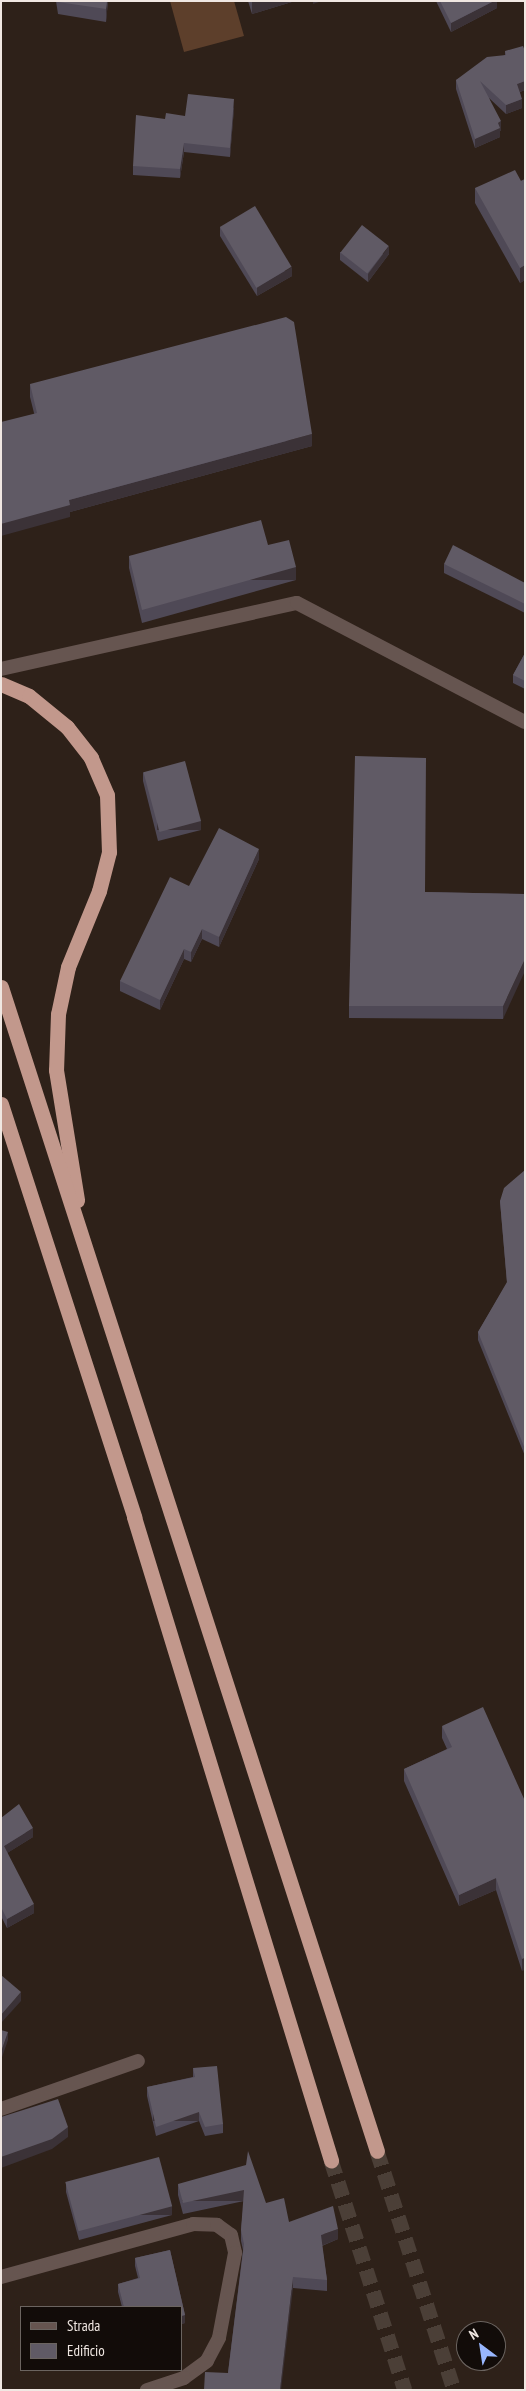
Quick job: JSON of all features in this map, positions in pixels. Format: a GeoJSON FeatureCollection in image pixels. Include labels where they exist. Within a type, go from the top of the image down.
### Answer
{"type":"FeatureCollection","features":[{"type":"Feature","properties":{"kind":"highway"},"geometry":{"type":"LineString","coordinates":[[1,684],[29,696],[67,727],[91,758],[107,795],[109,852],[99,891],[68,967],[58,1014],[56,1070],[84,1248]]}},
{"type":"Feature","properties":{"kind":"highway"},"geometry":{"type":"LineString","coordinates":[[1,987],[84,1248],[378,2150]]}},
{"type":"Feature","properties":{"kind":"highway"},"geometry":{"type":"LineString","coordinates":[[1,1104],[134,1517],[331,2160]]}},
{"type":"Feature","properties":{"kind":"street"},"geometry":{"type":"LineString","coordinates":[[1,669],[297,603],[525,722]]}},
{"type":"Feature","properties":{"kind":"street"},"geometry":{"type":"LineString","coordinates":[[1,2109],[138,2061]]}},
{"type":"Feature","properties":{"kind":"street"},"geometry":{"type":"LineString","coordinates":[[1,2276],[193,2224],[217,2225],[231,2235],[236,2253],[220,2338],[207,2361],[184,2378],[147,2390]]}},
{"type":"Feature","properties":{"kind":"shaded area"},"geometry":{"type":"Polygon","coordinates":[[[170,1],[234,1],[244,36],[184,52],[170,1]]]}},
{"type":"Feature","properties":{"kind":"building"},"geometry":{"type":"Polygon","coordinates":[[[58,1],[107,1],[106,9],[58,1]]]}},
{"type":"Feature","properties":{"kind":"building"},"geometry":{"type":"Polygon","coordinates":[[[440,1],[494,1],[451,23],[440,1]]]}},
{"type":"Feature","properties":{"kind":"building"},"geometry":{"type":"Polygon","coordinates":[[[523,46],[525,51],[525,81],[517,84],[522,99],[506,105],[480,81],[501,121],[498,123],[500,128],[475,139],[456,80],[487,57],[506,55],[505,51],[523,46]]]}},
{"type":"Feature","properties":{"kind":"building"},"geometry":{"type":"Polygon","coordinates":[[[188,94],[234,99],[230,148],[184,143],[180,169],[133,166],[136,115],[165,119],[166,113],[185,116],[188,94]]]}},
{"type":"Feature","properties":{"kind":"building"},"geometry":{"type":"Polygon","coordinates":[[[515,170],[521,181],[525,179],[525,265],[520,268],[475,188],[515,170]]]}},
{"type":"Feature","properties":{"kind":"building"},"geometry":{"type":"Polygon","coordinates":[[[255,206],[292,267],[256,288],[220,227],[255,206]]]}},
{"type":"Feature","properties":{"kind":"building"},"geometry":{"type":"Polygon","coordinates":[[[362,225],[389,246],[367,274],[340,253],[362,225]]]}},
{"type":"Feature","properties":{"kind":"building"},"geometry":{"type":"Polygon","coordinates":[[[286,317],[294,322],[312,434],[69,500],[70,505],[1,524],[1,422],[37,413],[30,384],[286,317]]]}},
{"type":"Feature","properties":{"kind":"building"},"geometry":{"type":"Polygon","coordinates":[[[261,520],[268,545],[289,540],[296,567],[142,610],[129,556],[261,520]]]}},
{"type":"Feature","properties":{"kind":"building"},"geometry":{"type":"Polygon","coordinates":[[[453,545],[525,583],[525,604],[444,564],[453,545]]]}},
{"type":"Feature","properties":{"kind":"building"},"geometry":{"type":"Polygon","coordinates":[[[525,653],[525,681],[513,675],[525,653]]]}},
{"type":"Feature","properties":{"kind":"building"},"geometry":{"type":"Polygon","coordinates":[[[355,756],[426,758],[425,892],[525,894],[525,959],[503,1006],[349,1006],[355,756]]]}},
{"type":"Feature","properties":{"kind":"building"},"geometry":{"type":"Polygon","coordinates":[[[185,761],[201,821],[160,832],[143,772],[185,761]]]}},
{"type":"Feature","properties":{"kind":"building"},"geometry":{"type":"Polygon","coordinates":[[[219,828],[259,849],[219,937],[202,929],[191,952],[184,949],[160,1000],[120,981],[170,877],[189,886],[219,828]]]}},
{"type":"Feature","properties":{"kind":"building"},"geometry":{"type":"Polygon","coordinates":[[[525,1170],[525,1449],[478,1332],[507,1282],[500,1201],[504,1188],[525,1170]]]}},
{"type":"Feature","properties":{"kind":"building"},"geometry":{"type":"Polygon","coordinates":[[[483,1707],[525,1801],[525,1958],[522,1959],[496,1878],[459,1895],[404,1769],[452,1747],[442,1726],[483,1707]]]}},
{"type":"Feature","properties":{"kind":"building"},"geometry":{"type":"Polygon","coordinates":[[[19,1804],[33,1828],[4,1846],[34,1904],[7,1919],[1,1907],[1,1818],[19,1804]]]}},
{"type":"Feature","properties":{"kind":"building"},"geometry":{"type":"Polygon","coordinates":[[[1,1975],[21,1992],[1,2015],[1,1975]]]}},
{"type":"Feature","properties":{"kind":"building"},"geometry":{"type":"Polygon","coordinates":[[[1,2030],[8,2032],[1,2052],[1,2030]]]}},
{"type":"Feature","properties":{"kind":"building"},"geometry":{"type":"Polygon","coordinates":[[[217,2066],[223,2124],[205,2127],[199,2112],[156,2127],[147,2087],[195,2077],[193,2068],[217,2066]]]}},
{"type":"Feature","properties":{"kind":"building"},"geometry":{"type":"Polygon","coordinates":[[[58,2099],[68,2127],[52,2139],[1,2157],[1,2117],[58,2099]]]}},
{"type":"Feature","properties":{"kind":"building"},"geometry":{"type":"Polygon","coordinates":[[[248,2151],[266,2203],[284,2198],[289,2222],[333,2206],[338,2229],[321,2235],[327,2280],[293,2277],[280,2390],[204,2390],[205,2372],[228,2373],[244,2244],[241,2230],[244,2190],[183,2203],[178,2184],[246,2165],[248,2151]]]}},
{"type":"Feature","properties":{"kind":"building"},"geometry":{"type":"Polygon","coordinates":[[[159,2157],[172,2206],[79,2231],[65,2182],[159,2157]]]}},
{"type":"Feature","properties":{"kind":"building"},"geometry":{"type":"Polygon","coordinates":[[[170,2250],[185,2315],[182,2316],[182,2306],[124,2306],[118,2284],[140,2278],[135,2258],[170,2250]]]}},
{"type":"Feature","properties":{"kind":"tunnel"},"geometry":{"type":"LineString","coordinates":[[377,2151],[454,2390]]}},
{"type":"Feature","properties":{"kind":"tunnel"},"geometry":{"type":"LineString","coordinates":[[331,2160],[405,2390]]}}]}
